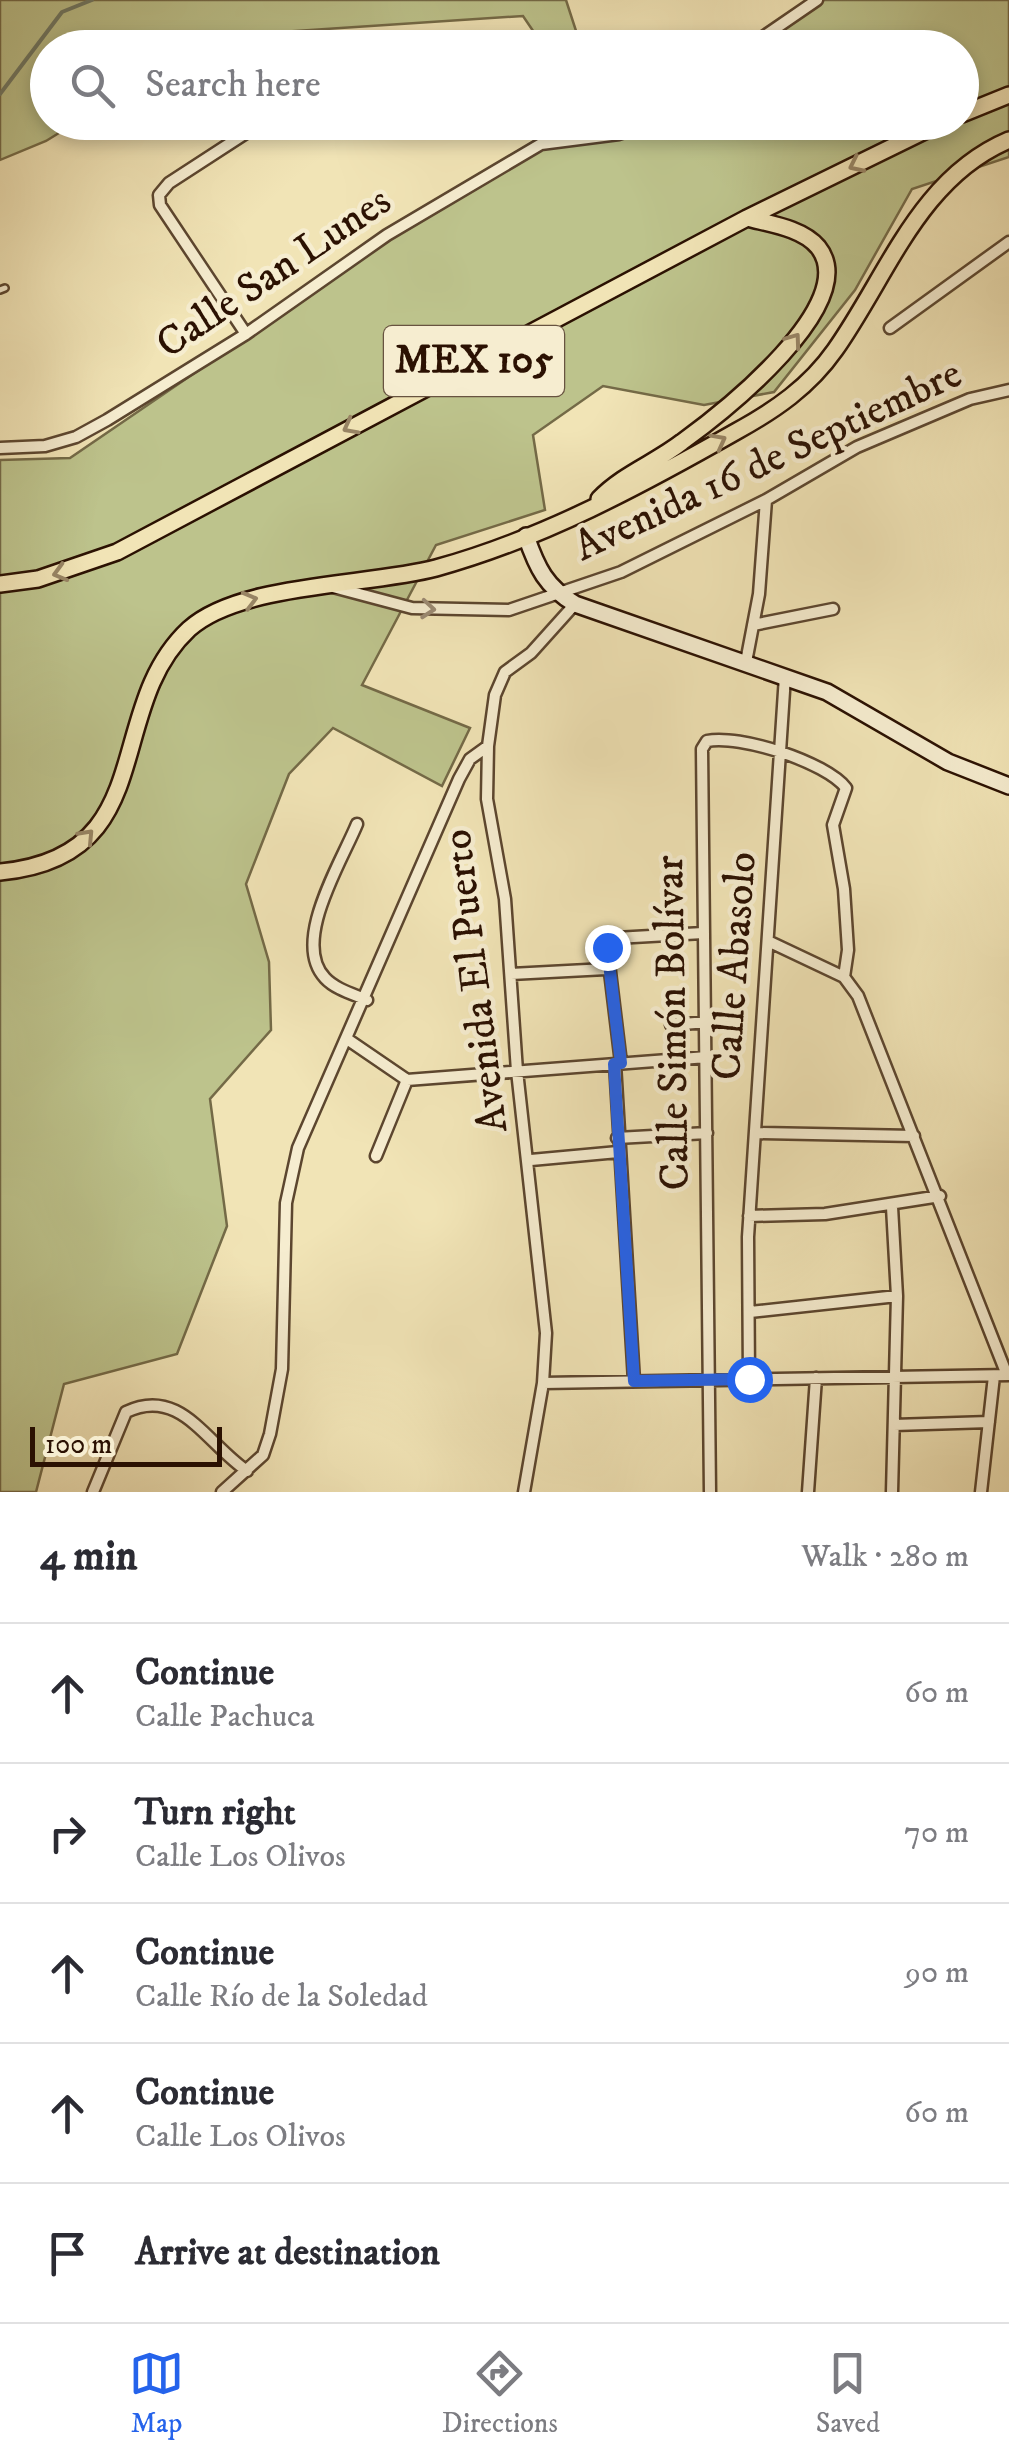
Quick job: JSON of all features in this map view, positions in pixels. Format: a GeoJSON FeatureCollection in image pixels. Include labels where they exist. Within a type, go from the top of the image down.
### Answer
{"type":"FeatureCollection","features":[{"type":"Feature","properties":{"kind":"main road"},"geometry":{"type":"LineString","coordinates":[[979,107],[1009,95]]}},
{"type":"Feature","properties":{"kind":"main road","name":"MEX 105"},"geometry":{"type":"LineString","coordinates":[[0,584],[38,579],[117,552],[747,218],[907,140]]}},
{"type":"Feature","properties":{"kind":"main road"},"geometry":{"type":"LineString","coordinates":[[0,872],[58,861],[81,844],[100,822],[114,799],[169,651],[192,627],[224,608],[254,598],[435,568],[526,536],[586,512],[763,417],[792,396],[834,352],[923,207],[948,177],[982,152],[1009,140]]}},
{"type":"Feature","properties":{"kind":"main road"},"geometry":{"type":"LineString","coordinates":[[586,512],[614,483],[680,445],[730,404],[783,355],[821,302],[826,263],[820,249],[784,227],[747,218]]}},
{"type":"Feature","properties":{"kind":"street"},"geometry":{"type":"LineString","coordinates":[[773,30],[817,0]]}},
{"type":"Feature","properties":{"kind":"street"},"geometry":{"type":"LineString","coordinates":[[235,140],[169,183],[159,195],[160,205],[246,334]]}},
{"type":"Feature","properties":{"kind":"street","name":"Calle San Lunes"},"geometry":{"type":"LineString","coordinates":[[0,448],[45,446],[76,438],[246,334],[386,235],[541,144],[563,140]]}},
{"type":"Feature","properties":{"kind":"street"},"geometry":{"type":"LineString","coordinates":[[890,328],[1009,242]]}},
{"type":"Feature","properties":{"kind":"street","name":"Avenida 16 de Septiembre"},"geometry":{"type":"LineString","coordinates":[[333,587],[412,608],[472,613],[508,610],[620,572],[905,425],[1009,390]]}},
{"type":"Feature","properties":{"kind":"street"},"geometry":{"type":"LineString","coordinates":[[746,662],[766,500]]}},
{"type":"Feature","properties":{"kind":"street"},"geometry":{"type":"LineString","coordinates":[[526,536],[539,572],[554,592],[575,604],[827,692],[948,762],[1009,786]]}},
{"type":"Feature","properties":{"kind":"street","name":"Avenida El Puerto"},"geometry":{"type":"LineString","coordinates":[[524,1492],[543,1382],[546,1333],[530,1160],[517,1071],[505,899],[487,799],[488,746],[495,694],[505,672],[530,653],[575,604]]}},
{"type":"Feature","properties":{"kind":"street"},"geometry":{"type":"LineString","coordinates":[[753,625],[833,609]]}},
{"type":"Feature","properties":{"kind":"street","name":"Calle Abasolo"},"geometry":{"type":"LineString","coordinates":[[749,1379],[750,1216],[785,676]]}},
{"type":"Feature","properties":{"kind":"street","name":"Calle Simón Bolívar"},"geometry":{"type":"LineString","coordinates":[[710,1492],[702,749],[707,741],[716,739],[780,751]]}},
{"type":"Feature","properties":{"kind":"street"},"geometry":{"type":"LineString","coordinates":[[222,1492],[247,1471],[266,1444],[282,1369],[286,1203],[298,1148],[366,1000],[459,779],[470,759],[488,746]]}},
{"type":"Feature","properties":{"kind":"street"},"geometry":{"type":"LineString","coordinates":[[780,751],[839,778],[846,788],[833,825],[844,889],[848,950],[844,977]]}},
{"type":"Feature","properties":{"kind":"street"},"geometry":{"type":"LineString","coordinates":[[357,824],[315,924],[310,949],[327,981],[366,1000]]}},
{"type":"Feature","properties":{"kind":"street"},"geometry":{"type":"LineString","coordinates":[[634,1381],[622,1238],[618,1064],[606,969],[607,947],[616,938],[703,933]]}},
{"type":"Feature","properties":{"kind":"street"},"geometry":{"type":"LineString","coordinates":[[543,1382],[1008,1376],[858,996],[844,977],[770,942]]}},
{"type":"Feature","properties":{"kind":"street"},"geometry":{"type":"LineString","coordinates":[[511,974],[606,969]]}},
{"type":"Feature","properties":{"kind":"street"},"geometry":{"type":"LineString","coordinates":[[670,1024],[707,1022]]}},
{"type":"Feature","properties":{"kind":"street"},"geometry":{"type":"LineString","coordinates":[[346,1039],[408,1080],[707,1057]]}},
{"type":"Feature","properties":{"kind":"street"},"geometry":{"type":"LineString","coordinates":[[376,1156],[408,1080]]}},
{"type":"Feature","properties":{"kind":"street"},"geometry":{"type":"LineString","coordinates":[[756,1132],[914,1136]]}},
{"type":"Feature","properties":{"kind":"street"},"geometry":{"type":"LineString","coordinates":[[618,1138],[707,1133]]}},
{"type":"Feature","properties":{"kind":"street"},"geometry":{"type":"LineString","coordinates":[[530,1160],[618,1152]]}},
{"type":"Feature","properties":{"kind":"street"},"geometry":{"type":"LineString","coordinates":[[750,1216],[892,1207],[940,1196]]}},
{"type":"Feature","properties":{"kind":"street"},"geometry":{"type":"LineString","coordinates":[[892,1207],[897,1296],[892,1492]]}},
{"type":"Feature","properties":{"kind":"street"},"geometry":{"type":"LineString","coordinates":[[750,1312],[897,1296]]}},
{"type":"Feature","properties":{"kind":"street"},"geometry":{"type":"LineString","coordinates":[[982,1492],[994,1376]]}},
{"type":"Feature","properties":{"kind":"street"},"geometry":{"type":"LineString","coordinates":[[808,1492],[816,1378]]}},
{"type":"Feature","properties":{"kind":"street"},"geometry":{"type":"LineString","coordinates":[[92,1492],[126,1412],[143,1403],[162,1402],[185,1416],[247,1471]]}},
{"type":"Feature","properties":{"kind":"street"},"geometry":{"type":"LineString","coordinates":[[894,1425],[989,1422]]}},
{"type":"Feature","properties":{"kind":"green space"},"geometry":{"type":"Polygon","coordinates":[[[0,0],[566,0],[576,30],[532,30],[523,16],[312,30],[30,30],[30,140],[48,140],[0,160],[0,0]]]}},
{"type":"Feature","properties":{"kind":"green space"},"geometry":{"type":"Polygon","coordinates":[[[811,0],[1009,0],[1009,157],[912,189],[855,290],[774,392],[704,405],[603,386],[533,435],[545,510],[436,545],[362,685],[470,728],[442,786],[333,728],[289,774],[246,884],[269,962],[271,1030],[210,1099],[227,1226],[177,1354],[64,1384],[36,1492],[0,1492],[0,460],[70,458],[536,140],[979,140],[979,30],[766,30],[811,0]]]}},
{"type":"Feature","properties":{"kind":"waterway"},"geometry":{"type":"LineString","coordinates":[[48,30],[62,12],[92,0]]}},
{"type":"Feature","properties":{"kind":"waterway"},"geometry":{"type":"LineString","coordinates":[[0,94],[30,54]]}},
{"type":"Feature","properties":{"kind":"route"},"geometry":{"type":"LineString","coordinates":[[607,947],[606,969],[621,1063],[614,1064],[634,1381],[749,1379]]}}]}
